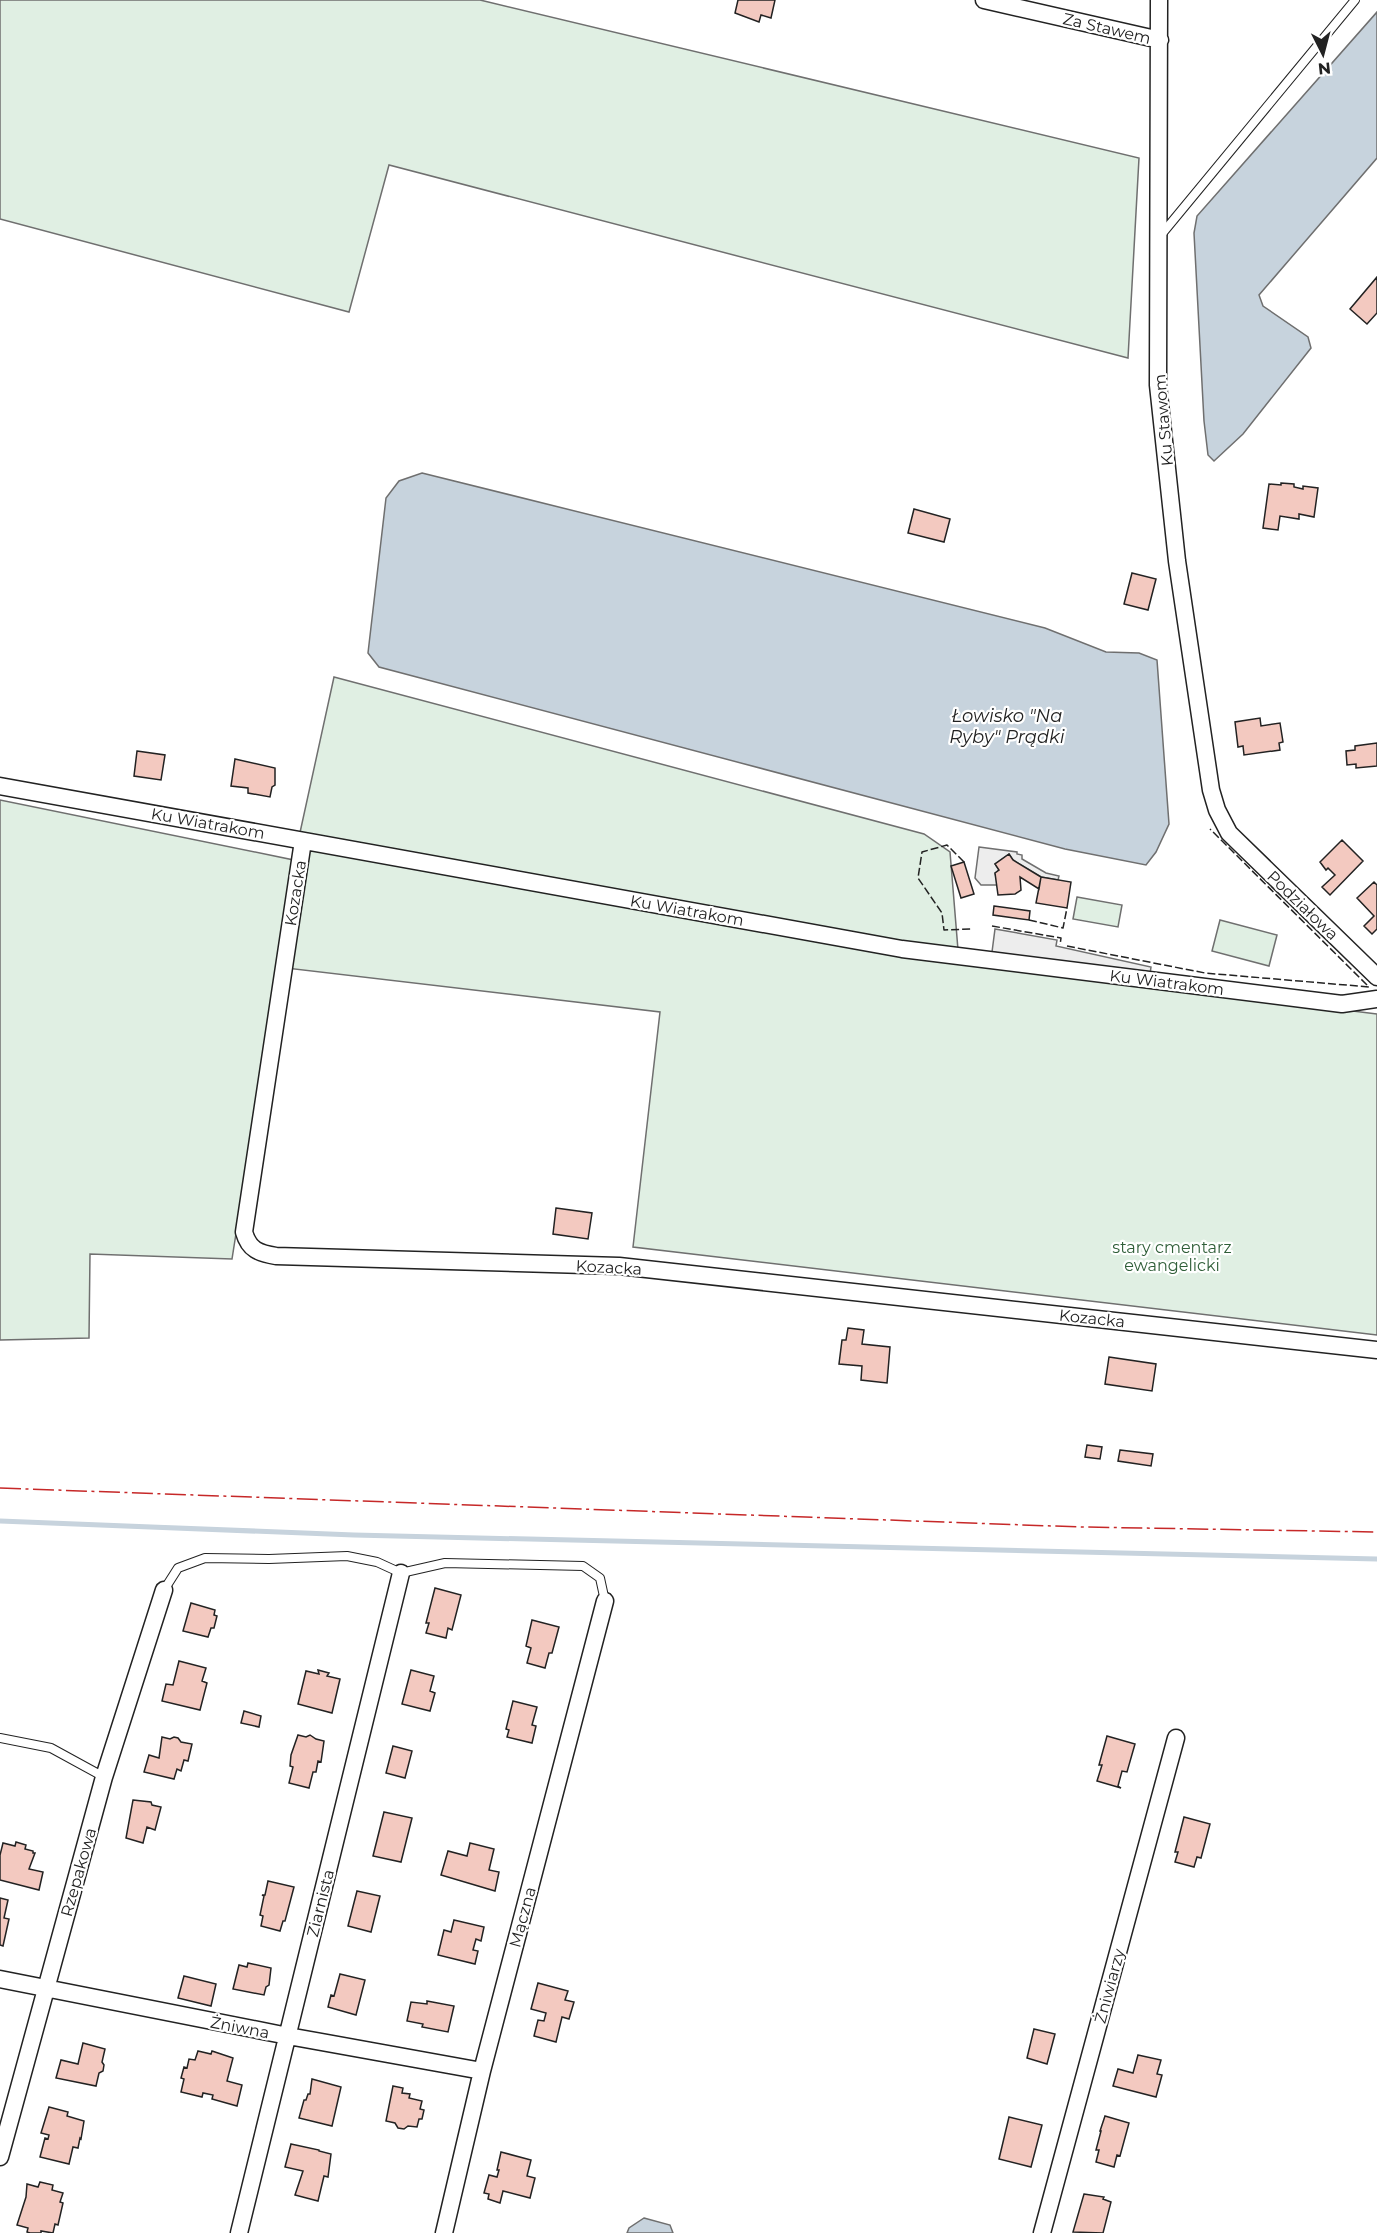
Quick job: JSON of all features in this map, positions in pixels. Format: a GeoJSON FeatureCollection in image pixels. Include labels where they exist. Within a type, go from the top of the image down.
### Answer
{"type":"FeatureCollection","features":[{"type":"Feature","properties":{"kind":"street","name":"Za Stawem"},"geometry":{"type":"LineString","coordinates":[[984,0],[1160,40]]}},
{"type":"Feature","properties":{"kind":"street","name":"Ku Stawom"},"geometry":{"type":"LineString","coordinates":[[1159,0],[1158,386],[1177,561],[1211,790],[1217,810],[1229,833]]}},
{"type":"Feature","properties":{"kind":"street","name":"Ku Wiatrakom"},"geometry":{"type":"LineString","coordinates":[[0,786],[902,948],[1342,1004],[1377,999]]}},
{"type":"Feature","properties":{"kind":"street","name":"Podziałowa"},"geometry":{"type":"LineString","coordinates":[[1229,833],[1377,977]]}},
{"type":"Feature","properties":{"kind":"street","name":"Kozacka"},"geometry":{"type":"LineString","coordinates":[[303,840],[244,1232],[248,1245],[254,1250],[276,1256],[619,1266],[1377,1350]]}},
{"type":"Feature","properties":{"kind":"street","name":"Ziarnista"},"geometry":{"type":"LineString","coordinates":[[239,2233],[401,1573]]}},
{"type":"Feature","properties":{"kind":"street","name":"Rzepakowa"},"geometry":{"type":"LineString","coordinates":[[0,2157],[104,1777],[164,1590]]}},
{"type":"Feature","properties":{"kind":"street","name":"Mączna"},"geometry":{"type":"LineString","coordinates":[[444,2233],[482,2071],[605,1601]]}},
{"type":"Feature","properties":{"kind":"street","name":"Żniwiarzy"},"geometry":{"type":"LineString","coordinates":[[1042,2233],[1176,1738]]}},
{"type":"Feature","properties":{"kind":"street","name":"Żniwna"},"geometry":{"type":"LineString","coordinates":[[0,1979],[288,2036],[482,2071]]}},
{"type":"Feature","properties":{"kind":"lane"},"geometry":{"type":"LineString","coordinates":[[1158,238],[1356,0]]}},
{"type":"Feature","properties":{"kind":"lane"},"geometry":{"type":"LineString","coordinates":[[164,1590],[178,1568],[205,1558],[269,1559],[348,1556],[377,1562],[401,1573],[445,1563],[582,1566],[600,1578],[605,1601]]}},
{"type":"Feature","properties":{"kind":"lane"},"geometry":{"type":"LineString","coordinates":[[0,1738],[51,1748],[104,1777]]}},
{"type":"Feature","properties":{"kind":"green space"},"geometry":{"type":"Polygon","coordinates":[[[0,0],[480,0],[1139,158],[1128,358],[389,165],[349,312],[0,219],[0,0]]]}},
{"type":"Feature","properties":{"kind":"green space","name":"stary cmentarz ewangelicki"},"geometry":{"type":"Polygon","coordinates":[[[334,677],[924,834],[950,852],[959,962],[1377,1014],[1377,1335],[633,1247],[660,1012],[278,967],[232,1259],[90,1254],[89,1338],[0,1340],[0,800],[294,860],[334,677]]]}},
{"type":"Feature","properties":{"kind":"green space"},"geometry":{"type":"Polygon","coordinates":[[[1077,897],[1122,905],[1118,927],[1073,919],[1077,897]]]}},
{"type":"Feature","properties":{"kind":"green space"},"geometry":{"type":"Polygon","coordinates":[[[1220,920],[1277,935],[1269,966],[1212,951],[1220,920]]]}},
{"type":"Feature","properties":{"kind":"shaded area"},"geometry":{"type":"Polygon","coordinates":[[[979,847],[1017,852],[1022,855],[1022,859],[1046,873],[1059,876],[1058,880],[1041,877],[1013,860],[1009,854],[995,864],[999,870],[995,873],[998,885],[981,885],[975,878],[979,847]]]}},
{"type":"Feature","properties":{"kind":"shaded area"},"geometry":{"type":"Polygon","coordinates":[[[995,929],[1057,940],[1056,946],[1151,967],[1150,974],[992,952],[995,929]]]}},
{"type":"Feature","properties":{"kind":"water"},"geometry":{"type":"Polygon","coordinates":[[[1377,12],[1377,158],[1259,295],[1263,306],[1308,337],[1311,348],[1243,434],[1214,461],[1208,455],[1204,421],[1194,233],[1197,216],[1377,12]]]}},
{"type":"Feature","properties":{"kind":"water","name":"Łowisko \"Na Ryby\" Prądki"},"geometry":{"type":"Polygon","coordinates":[[[422,473],[1045,628],[1106,652],[1139,653],[1157,660],[1169,824],[1156,852],[1146,865],[1065,849],[379,667],[368,653],[386,498],[399,481],[422,473]]]}},
{"type":"Feature","properties":{"kind":"water"},"geometry":{"type":"Polygon","coordinates":[[[644,2218],[670,2225],[673,2233],[627,2233],[629,2228],[644,2218]]]}},
{"type":"Feature","properties":{"kind":"building"},"geometry":{"type":"Polygon","coordinates":[[[738,0],[775,0],[771,18],[761,15],[759,22],[735,13],[738,0]]]}},
{"type":"Feature","properties":{"kind":"building"},"geometry":{"type":"Polygon","coordinates":[[[1377,277],[1377,313],[1367,324],[1350,309],[1377,277]]]}},
{"type":"Feature","properties":{"kind":"building"},"geometry":{"type":"Polygon","coordinates":[[[1281,483],[1294,484],[1294,487],[1303,489],[1303,486],[1318,488],[1314,517],[1299,514],[1299,519],[1280,516],[1278,530],[1263,528],[1269,484],[1281,485],[1281,483]]]}},
{"type":"Feature","properties":{"kind":"building"},"geometry":{"type":"Polygon","coordinates":[[[914,509],[950,519],[944,542],[908,533],[914,509]]]}},
{"type":"Feature","properties":{"kind":"building"},"geometry":{"type":"Polygon","coordinates":[[[1132,573],[1156,579],[1148,610],[1124,604],[1132,573]]]}},
{"type":"Feature","properties":{"kind":"building"},"geometry":{"type":"Polygon","coordinates":[[[1260,718],[1261,726],[1280,723],[1283,742],[1279,743],[1280,750],[1244,755],[1243,746],[1238,747],[1235,722],[1260,718]]]}},
{"type":"Feature","properties":{"kind":"building"},"geometry":{"type":"Polygon","coordinates":[[[1377,743],[1377,766],[1356,768],[1356,764],[1347,765],[1346,751],[1355,750],[1355,746],[1377,743]]]}},
{"type":"Feature","properties":{"kind":"building"},"geometry":{"type":"Polygon","coordinates":[[[137,751],[165,755],[161,780],[134,776],[137,751]]]}},
{"type":"Feature","properties":{"kind":"building"},"geometry":{"type":"Polygon","coordinates":[[[235,759],[275,768],[275,785],[272,787],[270,797],[248,793],[248,788],[231,786],[235,759]]]}},
{"type":"Feature","properties":{"kind":"building"},"geometry":{"type":"Polygon","coordinates":[[[1342,840],[1363,861],[1330,895],[1322,887],[1335,875],[1328,868],[1326,870],[1320,862],[1342,840]]]}},
{"type":"Feature","properties":{"kind":"building"},"geometry":{"type":"Polygon","coordinates":[[[1009,854],[1013,860],[1041,877],[1039,889],[1020,877],[1021,890],[1015,894],[998,895],[995,873],[999,870],[995,864],[1009,854]]]}},
{"type":"Feature","properties":{"kind":"building"},"geometry":{"type":"Polygon","coordinates":[[[964,862],[974,894],[961,898],[951,866],[964,862]]]}},
{"type":"Feature","properties":{"kind":"building"},"geometry":{"type":"Polygon","coordinates":[[[1041,877],[1071,882],[1067,908],[1036,903],[1041,877]]]}},
{"type":"Feature","properties":{"kind":"building"},"geometry":{"type":"Polygon","coordinates":[[[1374,882],[1377,885],[1377,929],[1372,934],[1364,926],[1374,916],[1357,898],[1374,882]]]}},
{"type":"Feature","properties":{"kind":"building"},"geometry":{"type":"Polygon","coordinates":[[[994,906],[1030,911],[1029,920],[993,915],[994,906]]]}},
{"type":"Feature","properties":{"kind":"building"},"geometry":{"type":"Polygon","coordinates":[[[556,1208],[592,1213],[588,1239],[553,1234],[556,1208]]]}},
{"type":"Feature","properties":{"kind":"building"},"geometry":{"type":"Polygon","coordinates":[[[848,1328],[864,1330],[862,1344],[890,1347],[887,1383],[861,1380],[862,1366],[839,1364],[842,1340],[846,1340],[848,1328]]]}},
{"type":"Feature","properties":{"kind":"building"},"geometry":{"type":"Polygon","coordinates":[[[1109,1357],[1156,1364],[1152,1391],[1105,1384],[1109,1357]]]}},
{"type":"Feature","properties":{"kind":"building"},"geometry":{"type":"Polygon","coordinates":[[[1087,1445],[1102,1447],[1100,1459],[1085,1457],[1087,1445]]]}},
{"type":"Feature","properties":{"kind":"building"},"geometry":{"type":"Polygon","coordinates":[[[1120,1450],[1153,1454],[1151,1466],[1118,1461],[1120,1450]]]}},
{"type":"Feature","properties":{"kind":"building"},"geometry":{"type":"Polygon","coordinates":[[[435,1588],[461,1595],[452,1630],[448,1628],[446,1638],[426,1633],[429,1623],[426,1623],[435,1588]]]}},
{"type":"Feature","properties":{"kind":"building"},"geometry":{"type":"Polygon","coordinates":[[[191,1603],[215,1610],[214,1615],[217,1616],[214,1628],[211,1628],[208,1637],[183,1631],[191,1603]]]}},
{"type":"Feature","properties":{"kind":"building"},"geometry":{"type":"Polygon","coordinates":[[[532,1620],[559,1627],[545,1668],[527,1663],[531,1648],[526,1646],[532,1620]]]}},
{"type":"Feature","properties":{"kind":"building"},"geometry":{"type":"Polygon","coordinates":[[[179,1661],[206,1668],[202,1681],[207,1683],[200,1710],[162,1701],[166,1684],[173,1685],[179,1661]]]}},
{"type":"Feature","properties":{"kind":"building"},"geometry":{"type":"Polygon","coordinates":[[[318,1670],[329,1673],[327,1676],[340,1679],[332,1713],[298,1704],[306,1671],[319,1674],[318,1670]]]}},
{"type":"Feature","properties":{"kind":"building"},"geometry":{"type":"Polygon","coordinates":[[[411,1670],[434,1676],[430,1691],[435,1693],[430,1711],[402,1704],[411,1670]]]}},
{"type":"Feature","properties":{"kind":"building"},"geometry":{"type":"Polygon","coordinates":[[[513,1701],[537,1707],[532,1725],[536,1726],[532,1743],[507,1737],[509,1730],[506,1729],[513,1701]]]}},
{"type":"Feature","properties":{"kind":"building"},"geometry":{"type":"Polygon","coordinates":[[[244,1711],[261,1716],[259,1727],[241,1723],[244,1711]]]}},
{"type":"Feature","properties":{"kind":"building"},"geometry":{"type":"Polygon","coordinates":[[[298,1735],[306,1737],[310,1735],[324,1741],[321,1762],[318,1761],[309,1788],[289,1783],[293,1767],[290,1766],[291,1755],[298,1735]]]}},
{"type":"Feature","properties":{"kind":"building"},"geometry":{"type":"Polygon","coordinates":[[[1107,1736],[1135,1744],[1127,1772],[1122,1771],[1118,1786],[1121,1788],[1097,1781],[1107,1736]]]}},
{"type":"Feature","properties":{"kind":"building"},"geometry":{"type":"Polygon","coordinates":[[[162,1737],[170,1739],[174,1737],[181,1742],[192,1744],[188,1761],[184,1760],[181,1771],[177,1769],[174,1779],[144,1772],[149,1755],[159,1758],[162,1737]]]}},
{"type":"Feature","properties":{"kind":"building"},"geometry":{"type":"Polygon","coordinates":[[[393,1746],[412,1751],[405,1778],[386,1773],[393,1746]]]}},
{"type":"Feature","properties":{"kind":"building"},"geometry":{"type":"Polygon","coordinates":[[[133,1800],[151,1802],[152,1805],[161,1807],[155,1830],[147,1827],[143,1843],[126,1838],[133,1800]]]}},
{"type":"Feature","properties":{"kind":"building"},"geometry":{"type":"Polygon","coordinates":[[[384,1812],[412,1818],[401,1862],[373,1856],[384,1812]]]}},
{"type":"Feature","properties":{"kind":"building"},"geometry":{"type":"Polygon","coordinates":[[[1184,1817],[1210,1824],[1201,1858],[1197,1857],[1194,1867],[1175,1862],[1178,1852],[1175,1852],[1184,1817]]]}},
{"type":"Feature","properties":{"kind":"building"},"geometry":{"type":"Polygon","coordinates":[[[16,1842],[26,1845],[25,1849],[35,1853],[29,1869],[43,1872],[39,1890],[0,1880],[0,1855],[3,1843],[15,1846],[16,1842]]]}},
{"type":"Feature","properties":{"kind":"building"},"geometry":{"type":"Polygon","coordinates":[[[470,1843],[494,1849],[489,1870],[499,1872],[495,1891],[441,1875],[448,1851],[467,1856],[470,1843]]]}},
{"type":"Feature","properties":{"kind":"building"},"geometry":{"type":"Polygon","coordinates":[[[268,1881],[294,1887],[280,1931],[261,1926],[263,1916],[260,1915],[264,1896],[262,1895],[265,1895],[268,1881]]]}},
{"type":"Feature","properties":{"kind":"building"},"geometry":{"type":"Polygon","coordinates":[[[357,1891],[380,1896],[371,1932],[348,1926],[357,1891]]]}},
{"type":"Feature","properties":{"kind":"building"},"geometry":{"type":"Polygon","coordinates":[[[0,1898],[8,1900],[4,1918],[9,1919],[3,1946],[0,1945],[0,1898]]]}},
{"type":"Feature","properties":{"kind":"building"},"geometry":{"type":"Polygon","coordinates":[[[454,1920],[484,1927],[481,1941],[476,1939],[473,1950],[478,1951],[475,1964],[438,1955],[444,1930],[451,1932],[454,1920]]]}},
{"type":"Feature","properties":{"kind":"building"},"geometry":{"type":"Polygon","coordinates":[[[248,1963],[271,1968],[269,1985],[264,1995],[233,1989],[239,1965],[247,1967],[248,1963]]]}},
{"type":"Feature","properties":{"kind":"building"},"geometry":{"type":"Polygon","coordinates":[[[340,1974],[365,1980],[356,2015],[328,2007],[331,1995],[334,1996],[340,1974]]]}},
{"type":"Feature","properties":{"kind":"building"},"geometry":{"type":"Polygon","coordinates":[[[184,1976],[216,1984],[211,2006],[178,1998],[184,1976]]]}},
{"type":"Feature","properties":{"kind":"building"},"geometry":{"type":"Polygon","coordinates":[[[538,1983],[568,1991],[565,2000],[574,2002],[569,2019],[562,2017],[556,2042],[534,2036],[538,2020],[544,2021],[546,2013],[531,2009],[538,1983]]]}},
{"type":"Feature","properties":{"kind":"building"},"geometry":{"type":"Polygon","coordinates":[[[427,2001],[454,2006],[448,2032],[422,2027],[423,2024],[407,2021],[411,2002],[427,2004],[427,2001]]]}},
{"type":"Feature","properties":{"kind":"building"},"geometry":{"type":"Polygon","coordinates":[[[1034,2029],[1055,2034],[1047,2064],[1027,2058],[1034,2029]]]}},
{"type":"Feature","properties":{"kind":"building"},"geometry":{"type":"Polygon","coordinates":[[[83,2043],[105,2049],[102,2062],[103,2071],[99,2073],[96,2086],[56,2078],[61,2060],[78,2064],[83,2043]]]}},
{"type":"Feature","properties":{"kind":"building"},"geometry":{"type":"Polygon","coordinates":[[[198,2051],[211,2054],[212,2051],[233,2058],[227,2081],[242,2085],[237,2106],[212,2099],[213,2095],[203,2093],[202,2097],[181,2092],[184,2067],[187,2068],[189,2059],[195,2060],[198,2051]]]}},
{"type":"Feature","properties":{"kind":"building"},"geometry":{"type":"Polygon","coordinates":[[[1138,2055],[1161,2060],[1157,2074],[1162,2075],[1156,2097],[1113,2086],[1118,2069],[1133,2073],[1138,2055]]]}},
{"type":"Feature","properties":{"kind":"building"},"geometry":{"type":"Polygon","coordinates":[[[312,2079],[341,2087],[332,2126],[299,2118],[304,2100],[310,2094],[312,2079]]]}},
{"type":"Feature","properties":{"kind":"building"},"geometry":{"type":"Polygon","coordinates":[[[393,2086],[403,2088],[402,2093],[410,2094],[409,2098],[422,2101],[420,2109],[424,2110],[417,2127],[398,2128],[395,2123],[386,2121],[393,2086]]]}},
{"type":"Feature","properties":{"kind":"building"},"geometry":{"type":"Polygon","coordinates":[[[49,2107],[68,2112],[67,2116],[84,2121],[78,2148],[73,2147],[69,2164],[40,2157],[45,2138],[48,2139],[49,2135],[41,2133],[49,2107]]]}},
{"type":"Feature","properties":{"kind":"building"},"geometry":{"type":"Polygon","coordinates":[[[1105,2116],[1129,2123],[1120,2156],[1117,2155],[1114,2167],[1096,2162],[1099,2150],[1096,2150],[1105,2116]]]}},
{"type":"Feature","properties":{"kind":"building"},"geometry":{"type":"Polygon","coordinates":[[[1009,2117],[1042,2125],[1031,2167],[999,2159],[1009,2117]]]}},
{"type":"Feature","properties":{"kind":"building"},"geometry":{"type":"Polygon","coordinates":[[[291,2144],[331,2154],[328,2177],[324,2176],[318,2201],[295,2195],[303,2171],[285,2167],[291,2144]]]}},
{"type":"Feature","properties":{"kind":"building"},"geometry":{"type":"Polygon","coordinates":[[[501,2152],[531,2160],[527,2176],[535,2178],[530,2198],[503,2191],[500,2203],[488,2199],[489,2194],[484,2193],[489,2175],[497,2177],[501,2152]]]}},
{"type":"Feature","properties":{"kind":"building"},"geometry":{"type":"Polygon","coordinates":[[[40,2182],[53,2185],[52,2190],[63,2193],[58,2225],[55,2224],[53,2233],[41,2231],[41,2233],[30,2233],[27,2232],[28,2228],[17,2225],[26,2197],[27,2184],[38,2187],[40,2182]]]}},
{"type":"Feature","properties":{"kind":"building"},"geometry":{"type":"Polygon","coordinates":[[[1084,2194],[1104,2197],[1103,2199],[1111,2202],[1103,2233],[1073,2232],[1084,2194]]]}},
{"type":"Feature","properties":{"kind":"waterway"},"geometry":{"type":"LineString","coordinates":[[0,1521],[354,1535],[1377,1559]]}},
{"type":"Feature","properties":{"kind":"fence"},"geometry":{"type":"LineString","coordinates":[[1067,946],[1205,973],[1369,987],[1210,829]]}},
{"type":"Feature","properties":{"kind":"fence"},"geometry":{"type":"LineString","coordinates":[[964,862],[947,845],[922,852],[918,878],[942,913],[944,930],[972,929]]}},
{"type":"Feature","properties":{"kind":"fence"},"geometry":{"type":"LineString","coordinates":[[1029,920],[1063,928],[1067,908]]}},
{"type":"Feature","properties":{"kind":"fence"},"geometry":{"type":"LineString","coordinates":[[992,926],[1061,938],[1060,945]]}},
{"type":"Feature","properties":{"kind":"power"},"geometry":{"type":"LineString","coordinates":[[0,1488],[1081,1527],[1377,1532]]}}]}
